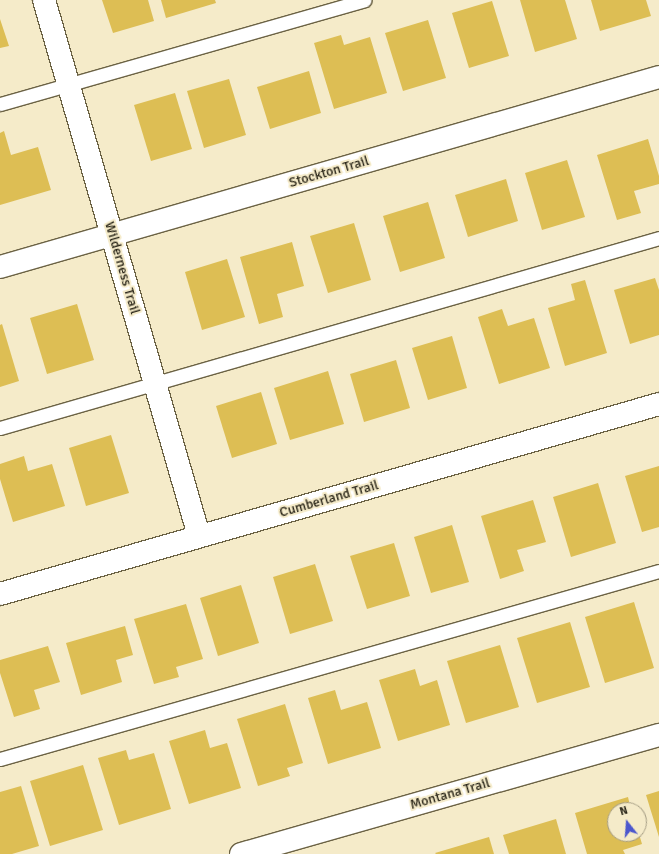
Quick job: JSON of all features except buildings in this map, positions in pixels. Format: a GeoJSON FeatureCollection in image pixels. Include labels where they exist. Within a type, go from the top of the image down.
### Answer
{"type":"FeatureCollection","features":[{"type":"Feature","properties":{"kind":"street","name":"Wilderness Trail"},"geometry":{"type":"LineString","coordinates":[[44,0],[199,536]]}},
{"type":"Feature","properties":{"kind":"street","name":"Stockton Trail"},"geometry":{"type":"LineString","coordinates":[[0,267],[659,77]]}},
{"type":"Feature","properties":{"kind":"street","name":"Cumberland Trail"},"geometry":{"type":"LineString","coordinates":[[0,594],[659,404]]}},
{"type":"Feature","properties":{"kind":"street","name":"Montana Trail"},"geometry":{"type":"LineString","coordinates":[[241,854],[659,735]]}},
{"type":"Feature","properties":{"kind":"lane"},"geometry":{"type":"LineString","coordinates":[[0,104],[364,0]]}},
{"type":"Feature","properties":{"kind":"lane"},"geometry":{"type":"LineString","coordinates":[[0,428],[659,238]]}},
{"type":"Feature","properties":{"kind":"lane"},"geometry":{"type":"LineString","coordinates":[[0,759],[659,571]]}}]}
